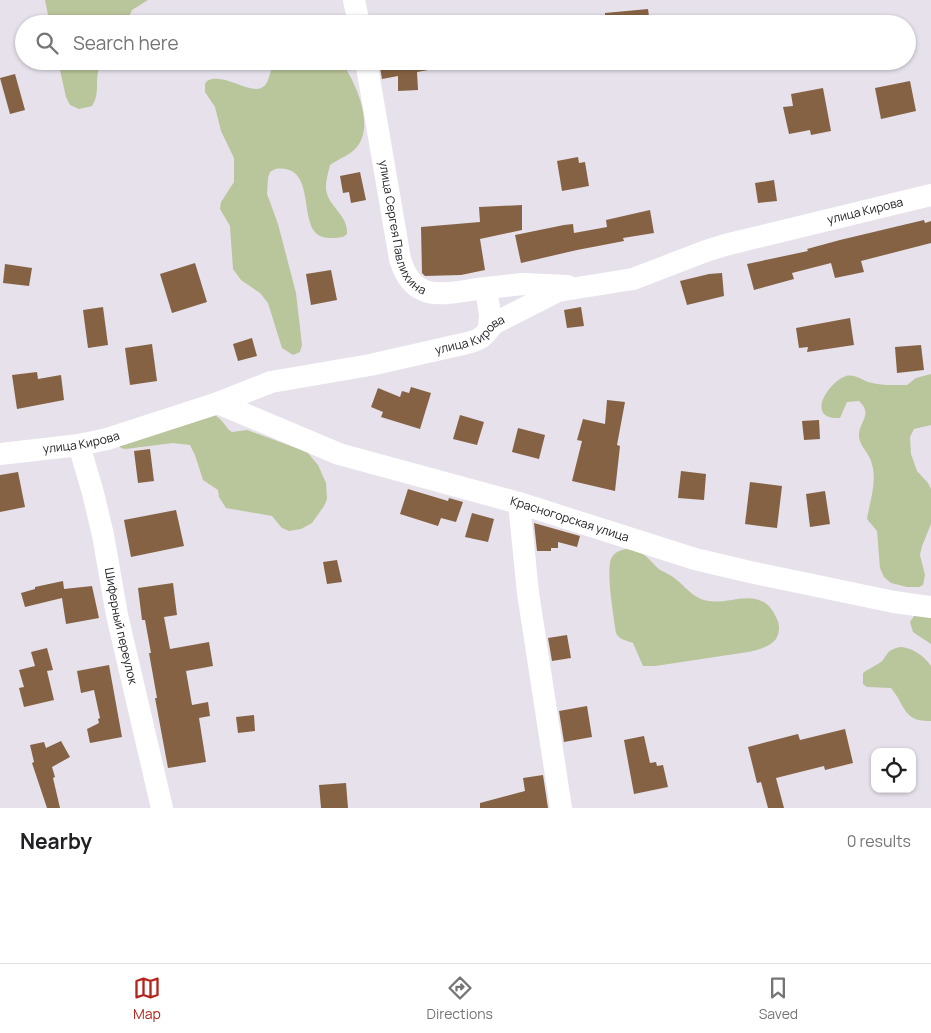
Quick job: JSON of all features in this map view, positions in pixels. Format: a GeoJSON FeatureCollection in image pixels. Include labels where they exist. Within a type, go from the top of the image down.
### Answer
{"type":"FeatureCollection","features":[{"type":"Feature","properties":{"kind":"street"},"geometry":{"type":"LineString","coordinates":[[354,0],[357,15]]}},
{"type":"Feature","properties":{"kind":"street","name":"улица Сергея Павлихина"},"geometry":{"type":"LineString","coordinates":[[368,70],[400,259],[404,273],[410,283],[419,290],[430,293],[523,284],[580,286]]}},
{"type":"Feature","properties":{"kind":"street","name":"улица Кирова"},"geometry":{"type":"LineString","coordinates":[[0,454],[79,445],[107,439],[218,403],[271,382],[370,365],[463,344],[485,335],[490,327],[548,295],[580,286],[633,279],[725,245],[931,195]]}},
{"type":"Feature","properties":{"kind":"street"},"geometry":{"type":"LineString","coordinates":[[486,288],[490,327]]}},
{"type":"Feature","properties":{"kind":"street","name":"Красногорская улица"},"geometry":{"type":"LineString","coordinates":[[218,403],[339,454],[519,503],[704,561],[894,602],[931,607]]}},
{"type":"Feature","properties":{"kind":"street","name":"Шиферный переулок"},"geometry":{"type":"LineString","coordinates":[[79,445],[99,518],[117,615],[162,808]]}},
{"type":"Feature","properties":{"kind":"street"},"geometry":{"type":"LineString","coordinates":[[519,503],[528,593],[561,808]]}},
{"type":"Feature","properties":{"kind":"green space"},"geometry":{"type":"Polygon","coordinates":[[[45,0],[148,0],[132,10],[130,15],[48,15],[45,0]]]}},
{"type":"Feature","properties":{"kind":"green space"},"geometry":{"type":"Polygon","coordinates":[[[60,70],[99,70],[95,101],[92,106],[79,109],[70,105],[66,97],[60,70]]]}},
{"type":"Feature","properties":{"kind":"green space"},"geometry":{"type":"Polygon","coordinates":[[[271,70],[346,70],[357,92],[364,116],[362,139],[353,151],[330,165],[327,180],[326,187],[329,199],[342,217],[347,228],[347,234],[343,237],[322,237],[313,229],[309,220],[302,184],[297,175],[288,170],[275,169],[270,172],[268,178],[267,194],[278,224],[296,293],[302,345],[300,352],[293,355],[282,348],[268,303],[260,293],[241,280],[233,269],[230,226],[220,209],[221,202],[234,182],[234,158],[221,131],[215,107],[205,92],[207,81],[214,79],[255,89],[261,88],[266,84],[271,70]]]}},
{"type":"Feature","properties":{"kind":"green space"},"geometry":{"type":"Polygon","coordinates":[[[931,374],[931,425],[914,429],[910,437],[911,454],[917,471],[931,489],[931,524],[920,555],[925,575],[923,585],[907,587],[891,583],[884,577],[880,568],[877,531],[867,519],[874,475],[871,461],[859,437],[865,410],[859,401],[847,402],[840,418],[829,417],[824,413],[822,407],[823,400],[832,386],[846,376],[855,376],[877,384],[907,385],[916,378],[931,374]]]}},
{"type":"Feature","properties":{"kind":"green space"},"geometry":{"type":"Polygon","coordinates":[[[215,415],[232,432],[247,430],[307,452],[318,465],[326,483],[327,499],[312,523],[301,529],[289,531],[282,528],[272,516],[226,508],[219,497],[218,490],[203,480],[190,445],[173,443],[125,449],[121,448],[118,444],[215,415]]]}},
{"type":"Feature","properties":{"kind":"green space"},"geometry":{"type":"Polygon","coordinates":[[[629,548],[643,554],[660,570],[673,577],[691,593],[707,601],[718,602],[750,598],[760,600],[769,606],[777,620],[779,631],[776,639],[767,646],[748,652],[655,666],[643,666],[633,643],[621,638],[616,633],[611,594],[609,572],[612,557],[617,552],[629,548]]]}},
{"type":"Feature","properties":{"kind":"green space"},"geometry":{"type":"Polygon","coordinates":[[[931,614],[931,644],[913,632],[910,622],[914,616],[931,614]]]}},
{"type":"Feature","properties":{"kind":"green space"},"geometry":{"type":"Polygon","coordinates":[[[901,647],[918,653],[931,666],[931,721],[922,721],[910,716],[891,688],[867,687],[863,684],[863,673],[881,662],[891,650],[901,647]]]}},
{"type":"Feature","properties":{"kind":"building"},"geometry":{"type":"Polygon","coordinates":[[[648,9],[649,15],[605,15],[605,13],[648,9]]]}},
{"type":"Feature","properties":{"kind":"building"},"geometry":{"type":"Polygon","coordinates":[[[380,70],[428,70],[417,72],[418,90],[398,91],[398,76],[382,79],[380,70]]]}},
{"type":"Feature","properties":{"kind":"building"},"geometry":{"type":"Polygon","coordinates":[[[15,74],[25,110],[10,114],[0,78],[15,74]]]}},
{"type":"Feature","properties":{"kind":"building"},"geometry":{"type":"Polygon","coordinates":[[[910,81],[916,111],[881,119],[875,88],[910,81]]]}},
{"type":"Feature","properties":{"kind":"building"},"geometry":{"type":"Polygon","coordinates":[[[823,88],[831,131],[811,135],[810,130],[789,134],[783,107],[793,106],[791,94],[823,88]]]}},
{"type":"Feature","properties":{"kind":"building"},"geometry":{"type":"Polygon","coordinates":[[[578,157],[579,163],[585,162],[589,186],[562,191],[557,161],[578,157]]]}},
{"type":"Feature","properties":{"kind":"building"},"geometry":{"type":"Polygon","coordinates":[[[360,172],[366,200],[351,203],[349,192],[343,193],[340,176],[360,172]]]}},
{"type":"Feature","properties":{"kind":"building"},"geometry":{"type":"Polygon","coordinates":[[[774,180],[777,201],[758,203],[755,183],[774,180]]]}},
{"type":"Feature","properties":{"kind":"building"},"geometry":{"type":"Polygon","coordinates":[[[522,205],[522,230],[480,239],[485,270],[461,275],[425,276],[422,273],[421,227],[480,222],[479,207],[522,205]]]}},
{"type":"Feature","properties":{"kind":"building"},"geometry":{"type":"Polygon","coordinates":[[[650,210],[654,233],[623,238],[624,241],[521,263],[515,235],[573,224],[574,233],[607,227],[606,220],[650,210]]]}},
{"type":"Feature","properties":{"kind":"building"},"geometry":{"type":"Polygon","coordinates":[[[924,220],[925,223],[931,221],[931,243],[861,261],[864,272],[835,278],[831,263],[792,273],[794,279],[754,290],[747,264],[808,251],[807,249],[840,240],[924,220]]]}},
{"type":"Feature","properties":{"kind":"building"},"geometry":{"type":"Polygon","coordinates":[[[195,263],[207,302],[172,313],[160,274],[195,263]]]}},
{"type":"Feature","properties":{"kind":"building"},"geometry":{"type":"Polygon","coordinates":[[[5,264],[32,268],[29,286],[3,283],[5,264]]]}},
{"type":"Feature","properties":{"kind":"building"},"geometry":{"type":"Polygon","coordinates":[[[331,270],[337,300],[311,305],[306,274],[331,270]]]}},
{"type":"Feature","properties":{"kind":"building"},"geometry":{"type":"Polygon","coordinates":[[[722,273],[724,296],[687,305],[680,281],[722,273]]]}},
{"type":"Feature","properties":{"kind":"building"},"geometry":{"type":"Polygon","coordinates":[[[103,307],[108,345],[88,348],[83,310],[103,307]]]}},
{"type":"Feature","properties":{"kind":"building"},"geometry":{"type":"Polygon","coordinates":[[[581,307],[584,326],[567,328],[564,310],[581,307]]]}},
{"type":"Feature","properties":{"kind":"building"},"geometry":{"type":"Polygon","coordinates":[[[850,318],[854,345],[807,352],[808,347],[799,348],[796,328],[850,318]]]}},
{"type":"Feature","properties":{"kind":"building"},"geometry":{"type":"Polygon","coordinates":[[[252,338],[257,356],[238,361],[233,344],[252,338]]]}},
{"type":"Feature","properties":{"kind":"building"},"geometry":{"type":"Polygon","coordinates":[[[152,344],[157,381],[130,385],[125,348],[152,344]]]}},
{"type":"Feature","properties":{"kind":"building"},"geometry":{"type":"Polygon","coordinates":[[[921,345],[924,370],[897,373],[895,347],[921,345]]]}},
{"type":"Feature","properties":{"kind":"building"},"geometry":{"type":"Polygon","coordinates":[[[37,372],[38,379],[61,375],[64,400],[17,409],[12,375],[37,372]]]}},
{"type":"Feature","properties":{"kind":"building"},"geometry":{"type":"Polygon","coordinates":[[[411,387],[431,393],[420,429],[381,417],[383,412],[371,407],[378,388],[400,397],[402,391],[409,393],[411,387]]]}},
{"type":"Feature","properties":{"kind":"building"},"geometry":{"type":"Polygon","coordinates":[[[607,400],[625,402],[617,445],[620,446],[615,491],[572,481],[582,441],[577,440],[583,419],[605,424],[607,400]]]}},
{"type":"Feature","properties":{"kind":"building"},"geometry":{"type":"Polygon","coordinates":[[[460,415],[484,422],[477,445],[453,439],[460,415]]]}},
{"type":"Feature","properties":{"kind":"building"},"geometry":{"type":"Polygon","coordinates":[[[819,420],[820,439],[804,440],[802,421],[819,420]]]}},
{"type":"Feature","properties":{"kind":"building"},"geometry":{"type":"Polygon","coordinates":[[[518,428],[545,435],[539,459],[512,452],[518,428]]]}},
{"type":"Feature","properties":{"kind":"building"},"geometry":{"type":"Polygon","coordinates":[[[150,449],[154,481],[138,483],[134,451],[150,449]]]}},
{"type":"Feature","properties":{"kind":"building"},"geometry":{"type":"Polygon","coordinates":[[[681,471],[706,474],[704,500],[678,498],[681,471]]]}},
{"type":"Feature","properties":{"kind":"building"},"geometry":{"type":"Polygon","coordinates":[[[18,472],[25,507],[0,512],[0,475],[18,472]]]}},
{"type":"Feature","properties":{"kind":"building"},"geometry":{"type":"Polygon","coordinates":[[[750,482],[782,486],[777,528],[745,524],[750,482]]]}},
{"type":"Feature","properties":{"kind":"building"},"geometry":{"type":"Polygon","coordinates":[[[408,489],[448,501],[449,498],[463,502],[456,522],[441,518],[438,526],[400,514],[408,489]]]}},
{"type":"Feature","properties":{"kind":"building"},"geometry":{"type":"Polygon","coordinates":[[[825,491],[830,524],[810,527],[806,494],[825,491]]]}},
{"type":"Feature","properties":{"kind":"building"},"geometry":{"type":"Polygon","coordinates":[[[176,510],[184,546],[131,557],[124,520],[176,510]]]}},
{"type":"Feature","properties":{"kind":"building"},"geometry":{"type":"Polygon","coordinates":[[[472,513],[494,519],[488,542],[465,537],[472,513]]]}},
{"type":"Feature","properties":{"kind":"building"},"geometry":{"type":"Polygon","coordinates":[[[534,523],[580,536],[577,547],[558,542],[558,548],[551,548],[551,551],[537,551],[534,523]]]}},
{"type":"Feature","properties":{"kind":"building"},"geometry":{"type":"Polygon","coordinates":[[[337,560],[342,582],[327,584],[323,562],[337,560]]]}},
{"type":"Feature","properties":{"kind":"building"},"geometry":{"type":"Polygon","coordinates":[[[63,581],[64,589],[92,586],[99,618],[66,624],[62,598],[25,607],[21,593],[35,589],[35,587],[63,581]]]}},
{"type":"Feature","properties":{"kind":"building"},"geometry":{"type":"Polygon","coordinates":[[[173,583],[177,615],[164,617],[170,649],[209,642],[213,666],[186,671],[192,705],[208,702],[210,716],[199,718],[206,762],[168,768],[155,698],[157,698],[149,653],[151,653],[145,620],[142,620],[138,588],[173,583]]]}},
{"type":"Feature","properties":{"kind":"building"},"geometry":{"type":"Polygon","coordinates":[[[567,635],[571,658],[552,661],[548,638],[567,635]]]}},
{"type":"Feature","properties":{"kind":"building"},"geometry":{"type":"Polygon","coordinates":[[[47,648],[53,670],[47,671],[54,700],[24,707],[19,688],[24,687],[19,670],[35,666],[31,652],[47,648]]]}},
{"type":"Feature","properties":{"kind":"building"},"geometry":{"type":"Polygon","coordinates":[[[109,665],[122,737],[90,743],[87,729],[99,723],[98,719],[100,718],[94,690],[81,693],[77,671],[109,665]]]}},
{"type":"Feature","properties":{"kind":"building"},"geometry":{"type":"Polygon","coordinates":[[[587,706],[592,737],[564,742],[559,711],[587,706]]]}},
{"type":"Feature","properties":{"kind":"building"},"geometry":{"type":"Polygon","coordinates":[[[254,715],[255,731],[238,733],[236,717],[254,715]]]}},
{"type":"Feature","properties":{"kind":"building"},"geometry":{"type":"Polygon","coordinates":[[[845,729],[853,763],[825,770],[824,766],[776,778],[784,808],[768,808],[761,782],[757,783],[748,747],[798,734],[800,740],[845,729]]]}},
{"type":"Feature","properties":{"kind":"building"},"geometry":{"type":"Polygon","coordinates":[[[644,736],[650,763],[656,762],[657,766],[663,765],[668,787],[634,794],[624,740],[644,736]]]}},
{"type":"Feature","properties":{"kind":"building"},"geometry":{"type":"Polygon","coordinates":[[[61,741],[70,757],[52,767],[60,808],[47,808],[32,763],[34,762],[30,745],[44,742],[46,748],[61,741]]]}},
{"type":"Feature","properties":{"kind":"building"},"geometry":{"type":"Polygon","coordinates":[[[543,775],[548,808],[480,808],[480,803],[525,791],[523,778],[543,775]]]}},
{"type":"Feature","properties":{"kind":"building"},"geometry":{"type":"Polygon","coordinates":[[[346,783],[348,808],[321,808],[319,785],[346,783]]]}}]}
